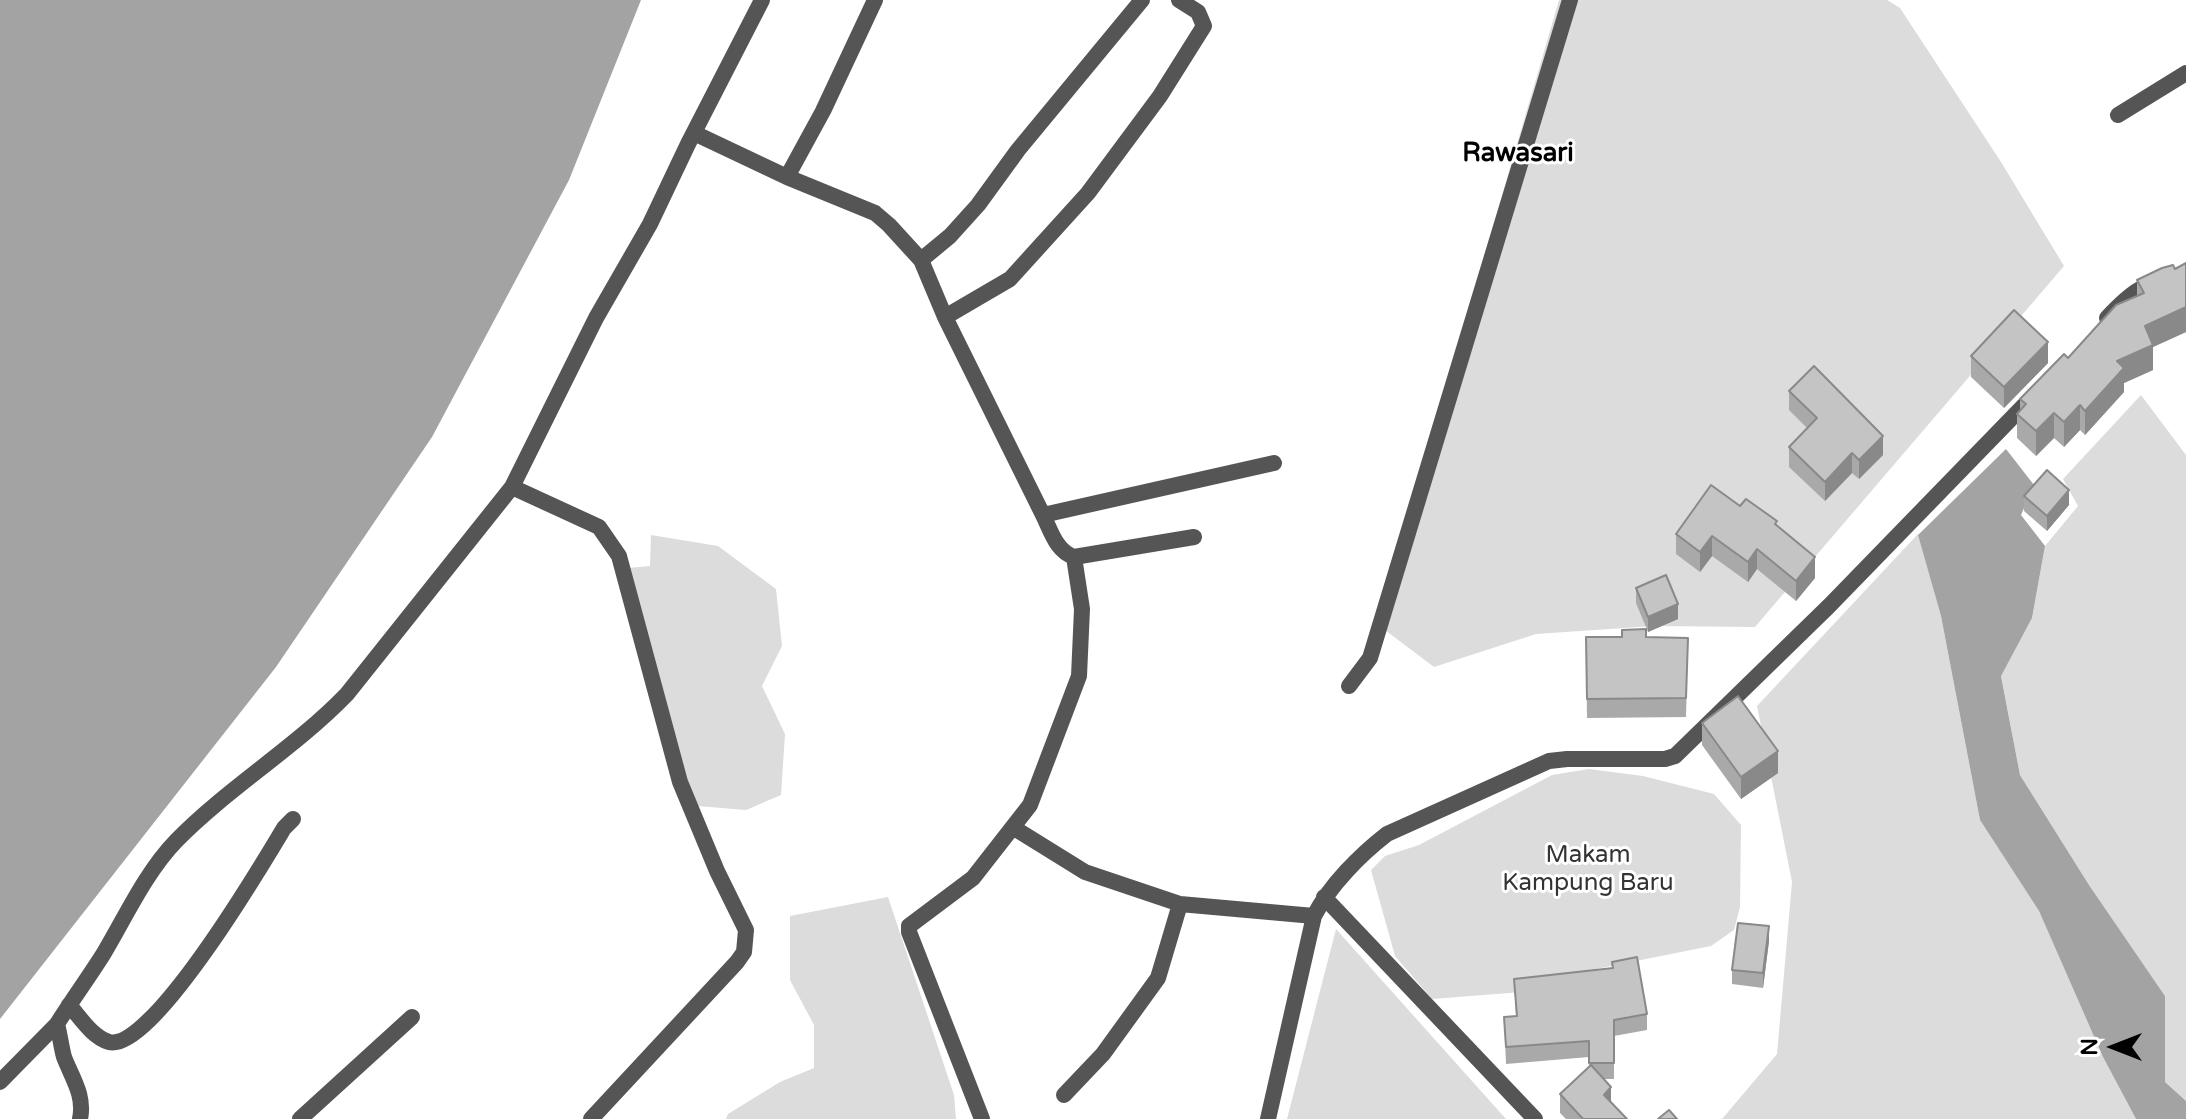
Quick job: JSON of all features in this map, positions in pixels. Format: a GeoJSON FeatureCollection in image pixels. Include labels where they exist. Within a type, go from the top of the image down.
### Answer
{"type":"FeatureCollection","features":[{"type":"Feature","properties":{"kind":"street"},"geometry":{"type":"LineString","coordinates":[[0,1082],[57,1024],[98,963],[149,876],[174,843],[200,818],[318,724],[347,694],[512,487],[596,318],[650,224],[762,0]]}},
{"type":"Feature","properties":{"kind":"street"},"geometry":{"type":"LineString","coordinates":[[787,177],[823,111],[875,0]]}},
{"type":"Feature","properties":{"kind":"street"},"geometry":{"type":"LineString","coordinates":[[921,260],[950,236],[978,205],[1018,150],[1142,0]]}},
{"type":"Feature","properties":{"kind":"street"},"geometry":{"type":"LineString","coordinates":[[945,317],[1010,279],[1088,193],[1151,108],[1204,26],[1198,12],[1179,0]]}},
{"type":"Feature","properties":{"kind":"street"},"geometry":{"type":"LineString","coordinates":[[1349,686],[1370,658],[1570,0]]}},
{"type":"Feature","properties":{"kind":"street"},"geometry":{"type":"LineString","coordinates":[[2118,115],[2186,73]]}},
{"type":"Feature","properties":{"kind":"street"},"geometry":{"type":"LineString","coordinates":[[694,133],[787,177],[875,213],[921,260],[945,317],[1059,548],[1074,557],[1194,537]]}},
{"type":"Feature","properties":{"kind":"street"},"geometry":{"type":"LineString","coordinates":[[2100,326],[2131,293],[2141,287],[2186,275]]}},
{"type":"Feature","properties":{"kind":"street"},"geometry":{"type":"LineString","coordinates":[[1268,1119],[1314,916],[1324,897],[1387,834],[1549,761],[1665,759],[1675,756],[1829,606],[2048,380]]}},
{"type":"Feature","properties":{"kind":"street"},"geometry":{"type":"LineString","coordinates":[[1043,515],[1274,463]]}},
{"type":"Feature","properties":{"kind":"street"},"geometry":{"type":"LineString","coordinates":[[512,487],[599,527],[615,548],[680,782],[717,871],[746,930],[744,952],[737,962],[591,1119]]}},
{"type":"Feature","properties":{"kind":"street"},"geometry":{"type":"LineString","coordinates":[[982,1119],[909,926],[973,878],[1030,805],[1079,676],[1082,609],[1074,557]]}},
{"type":"Feature","properties":{"kind":"street"},"geometry":{"type":"LineString","coordinates":[[69,1005],[93,1032],[110,1042],[126,1040],[141,1029],[161,1010],[226,921],[284,828],[293,819]]}},
{"type":"Feature","properties":{"kind":"street"},"geometry":{"type":"LineString","coordinates":[[1014,828],[1085,872],[1180,904],[1314,916]]}},
{"type":"Feature","properties":{"kind":"street"},"geometry":{"type":"LineString","coordinates":[[1324,897],[1535,1119]]}},
{"type":"Feature","properties":{"kind":"street"},"geometry":{"type":"LineString","coordinates":[[1064,1095],[1103,1054],[1158,978],[1180,904]]}},
{"type":"Feature","properties":{"kind":"street"},"geometry":{"type":"LineString","coordinates":[[300,1119],[412,1017]]}},
{"type":"Feature","properties":{"kind":"street"},"geometry":{"type":"LineString","coordinates":[[57,1024],[64,1056],[79,1088],[83,1109],[80,1119]]}},
{"type":"Feature","properties":{"kind":"green space"},"geometry":{"type":"Polygon","coordinates":[[[1559,0],[1887,0],[1900,8],[2001,162],[2064,266],[1755,627],[1654,626],[1536,634],[1434,667],[1377,624],[1559,0]]]}},
{"type":"Feature","properties":{"kind":"green space"},"geometry":{"type":"Polygon","coordinates":[[[2141,395],[2186,455],[2186,1101],[2165,1082],[2165,996],[2089,885],[2020,775],[2001,675],[2032,618],[2045,546],[2078,506],[2063,479],[2141,395]]]}},
{"type":"Feature","properties":{"kind":"green space"},"geometry":{"type":"Polygon","coordinates":[[[1918,534],[1941,616],[1980,820],[2039,911],[2103,1057],[2136,1119],[1722,1119],[1777,1054],[1792,882],[1757,706],[1918,534]]]}},
{"type":"Feature","properties":{"kind":"green space"},"geometry":{"type":"Polygon","coordinates":[[[651,535],[718,546],[776,589],[782,646],[762,686],[785,734],[781,795],[746,810],[697,806],[684,772],[628,568],[650,566],[651,535]]]}},
{"type":"Feature","properties":{"kind":"green space","name":"Makam Kampung Baru"},"geometry":{"type":"Polygon","coordinates":[[[1589,769],[1643,776],[1714,794],[1741,825],[1740,907],[1734,930],[1711,946],[1556,977],[1522,992],[1432,999],[1395,956],[1371,870],[1385,856],[1419,845],[1552,775],[1589,769]]]}},
{"type":"Feature","properties":{"kind":"green space"},"geometry":{"type":"Polygon","coordinates":[[[888,897],[954,1095],[956,1119],[726,1119],[728,1114],[780,1082],[814,1068],[814,1025],[790,980],[790,916],[888,897]]]}},
{"type":"Feature","properties":{"kind":"green space"},"geometry":{"type":"Polygon","coordinates":[[[1336,929],[1506,1119],[1287,1119],[1336,929]]]}},
{"type":"Feature","properties":{"kind":"shaded area"},"geometry":{"type":"Polygon","coordinates":[[[0,0],[641,0],[569,180],[432,437],[276,667],[0,1019],[0,0]]]}},
{"type":"Feature","properties":{"kind":"shaded area"},"geometry":{"type":"Polygon","coordinates":[[[2006,449],[2034,485],[2021,515],[2045,546],[2032,618],[2001,676],[2020,775],[2089,885],[2165,996],[2165,1082],[2186,1101],[2186,1119],[2136,1119],[2103,1057],[2039,911],[1980,820],[1941,616],[1918,535],[2006,449]]]}},
{"type":"Feature","properties":{"kind":"building"},"geometry":{"type":"Polygon","coordinates":[[[2186,263],[2186,307],[2145,326],[2153,345],[2117,361],[2124,368],[2085,411],[2080,405],[2064,422],[2054,413],[2036,431],[2017,414],[2026,404],[2020,399],[2064,354],[2068,358],[2116,305],[2144,293],[2137,280],[2162,268],[2173,265],[2175,269],[2186,263]]]}},
{"type":"Feature","properties":{"kind":"building"},"geometry":{"type":"Polygon","coordinates":[[[2014,310],[2048,342],[2004,387],[1971,356],[2014,310]]]}},
{"type":"Feature","properties":{"kind":"building"},"geometry":{"type":"Polygon","coordinates":[[[1814,366],[1883,436],[1859,460],[1852,453],[1825,482],[1789,447],[1817,418],[1789,391],[1814,366]]]}},
{"type":"Feature","properties":{"kind":"building"},"geometry":{"type":"Polygon","coordinates":[[[2047,470],[2069,490],[2047,516],[2024,496],[2047,470]]]}},
{"type":"Feature","properties":{"kind":"building"},"geometry":{"type":"Polygon","coordinates":[[[1711,485],[1740,506],[1746,499],[1777,521],[1775,524],[1815,557],[1796,581],[1757,549],[1748,562],[1712,536],[1700,552],[1676,534],[1711,485]]]}},
{"type":"Feature","properties":{"kind":"building"},"geometry":{"type":"Polygon","coordinates":[[[1666,575],[1678,604],[1648,617],[1636,588],[1666,575]]]}},
{"type":"Feature","properties":{"kind":"building"},"geometry":{"type":"Polygon","coordinates":[[[1646,629],[1646,637],[1688,638],[1686,698],[1587,699],[1586,637],[1622,637],[1622,630],[1646,629]]]}},
{"type":"Feature","properties":{"kind":"building"},"geometry":{"type":"Polygon","coordinates":[[[1738,696],[1778,751],[1741,777],[1702,723],[1738,696]]]}},
{"type":"Feature","properties":{"kind":"building"},"geometry":{"type":"Polygon","coordinates":[[[1738,923],[1769,926],[1763,973],[1732,970],[1738,923]]]}},
{"type":"Feature","properties":{"kind":"building"},"geometry":{"type":"Polygon","coordinates":[[[1637,957],[1647,1014],[1614,1020],[1614,1063],[1589,1063],[1589,1041],[1506,1047],[1504,1017],[1517,1016],[1514,979],[1613,968],[1612,962],[1637,957]]]}},
{"type":"Feature","properties":{"kind":"building"},"geometry":{"type":"Polygon","coordinates":[[[1591,1065],[1611,1087],[1604,1095],[1627,1119],[1583,1119],[1560,1094],[1591,1065]]]}},
{"type":"Feature","properties":{"kind":"building"},"geometry":{"type":"Polygon","coordinates":[[[1669,1110],[1677,1119],[1658,1119],[1669,1110]]]}},
{"type":"Feature","properties":{"kind":"district","name":"Rawasari"},"geometry":{"type":"Point","coordinates":[1518,154]}}]}
